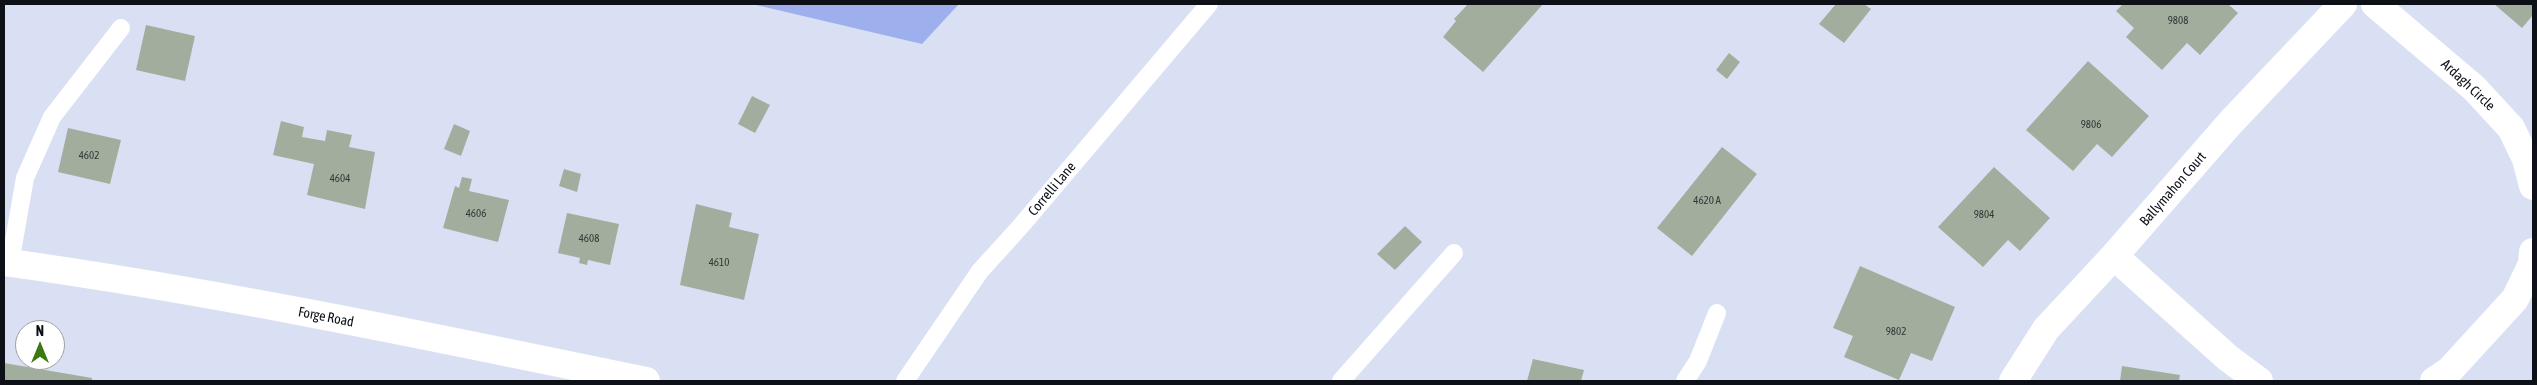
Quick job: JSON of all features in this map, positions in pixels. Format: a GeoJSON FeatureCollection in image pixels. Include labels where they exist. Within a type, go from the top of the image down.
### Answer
{"type":"FeatureCollection","features":[{"type":"Feature","properties":{"kind":"street","name":"Ballymahon Court"},"geometry":{"type":"LineString","coordinates":[[2012,381],[2046,330],[2114,256],[2231,122],[2343,4]]}},
{"type":"Feature","properties":{"kind":"street","name":"Ardagh Circle"},"geometry":{"type":"LineString","coordinates":[[2375,4],[2474,88],[2511,128],[2526,158],[2533,186]]}},
{"type":"Feature","properties":{"kind":"street"},"geometry":{"type":"LineString","coordinates":[[2434,381],[2449,371],[2515,299],[2532,264],[2533,252]]}},
{"type":"Feature","properties":{"kind":"street"},"geometry":{"type":"LineString","coordinates":[[2114,256],[2228,358],[2259,381]]}},
{"type":"Feature","properties":{"kind":"street","name":"Forge Road"},"geometry":{"type":"LineString","coordinates":[[7,263],[83,273],[273,307],[646,381]]}},
{"type":"Feature","properties":{"kind":"lane","name":"Correlli Lane"},"geometry":{"type":"LineString","coordinates":[[905,381],[980,271],[1209,4]]}},
{"type":"Feature","properties":{"kind":"lane"},"geometry":{"type":"LineString","coordinates":[[7,263],[24,178],[52,117],[122,28]]}},
{"type":"Feature","properties":{"kind":"lane"},"geometry":{"type":"LineString","coordinates":[[1341,381],[1454,253]]}},
{"type":"Feature","properties":{"kind":"lane"},"geometry":{"type":"LineString","coordinates":[[1685,381],[1698,361],[1718,313]]}},
{"type":"Feature","properties":{"kind":"shaded area"},"geometry":{"type":"Polygon","coordinates":[[[752,4],[959,4],[922,44],[752,4]]]}},
{"type":"Feature","properties":{"kind":"building"},"geometry":{"type":"Polygon","coordinates":[[[1468,4],[1543,4],[1483,72],[1443,37],[1456,21],[1454,19],[1468,4]]]}},
{"type":"Feature","properties":{"kind":"building"},"geometry":{"type":"Polygon","coordinates":[[[1836,4],[1864,4],[1871,9],[1844,43],[1819,24],[1836,4]]]}},
{"type":"Feature","properties":{"kind":"building"},"geometry":{"type":"Polygon","coordinates":[[[2123,4],[2228,4],[2238,13],[2200,55],[2187,43],[2162,70],[2126,37],[2134,28],[2116,11],[2123,4]]]}},
{"type":"Feature","properties":{"kind":"building"},"geometry":{"type":"Polygon","coordinates":[[[2494,4],[2533,4],[2533,15],[2522,28],[2494,4]]]}},
{"type":"Feature","properties":{"kind":"building"},"geometry":{"type":"Polygon","coordinates":[[[146,25],[195,36],[185,81],[136,70],[146,25]]]}},
{"type":"Feature","properties":{"kind":"building"},"geometry":{"type":"Polygon","coordinates":[[[1729,53],[1740,62],[1727,79],[1716,70],[1729,53]]]}},
{"type":"Feature","properties":{"kind":"building"},"geometry":{"type":"Polygon","coordinates":[[[2088,61],[2149,116],[2112,157],[2097,144],[2073,171],[2026,130],[2088,61]]]}},
{"type":"Feature","properties":{"kind":"building"},"geometry":{"type":"Polygon","coordinates":[[[752,96],[770,105],[755,133],[738,124],[752,96]]]}},
{"type":"Feature","properties":{"kind":"building"},"geometry":{"type":"Polygon","coordinates":[[[281,121],[304,127],[302,137],[325,141],[327,130],[352,135],[349,147],[375,152],[365,209],[307,195],[314,164],[273,155],[281,121]]]}},
{"type":"Feature","properties":{"kind":"building"},"geometry":{"type":"Polygon","coordinates":[[[454,124],[470,131],[461,156],[444,149],[454,124]]]}},
{"type":"Feature","properties":{"kind":"building"},"geometry":{"type":"Polygon","coordinates":[[[68,128],[121,140],[110,184],[58,172],[68,128]]]}},
{"type":"Feature","properties":{"kind":"building"},"geometry":{"type":"Polygon","coordinates":[[[1722,147],[1757,174],[1692,256],[1657,228],[1722,147]]]}},
{"type":"Feature","properties":{"kind":"building"},"geometry":{"type":"Polygon","coordinates":[[[1994,167],[2050,218],[2020,251],[2008,240],[1983,267],[1938,227],[1994,167]]]}},
{"type":"Feature","properties":{"kind":"building"},"geometry":{"type":"Polygon","coordinates":[[[564,169],[581,174],[577,192],[559,186],[564,169]]]}},
{"type":"Feature","properties":{"kind":"building"},"geometry":{"type":"Polygon","coordinates":[[[462,177],[472,179],[469,191],[509,200],[498,242],[443,228],[455,186],[459,188],[462,177]]]}},
{"type":"Feature","properties":{"kind":"building"},"geometry":{"type":"Polygon","coordinates":[[[696,204],[732,213],[729,227],[759,234],[744,300],[680,285],[696,204]]]}},
{"type":"Feature","properties":{"kind":"building"},"geometry":{"type":"Polygon","coordinates":[[[567,213],[619,224],[610,265],[588,260],[587,265],[579,263],[580,258],[558,253],[567,213]]]}},
{"type":"Feature","properties":{"kind":"building"},"geometry":{"type":"Polygon","coordinates":[[[1405,226],[1422,242],[1395,270],[1377,254],[1405,226]]]}},
{"type":"Feature","properties":{"kind":"building"},"geometry":{"type":"Polygon","coordinates":[[[1860,266],[1955,307],[1932,361],[1911,353],[1899,380],[1844,357],[1853,336],[1833,328],[1860,266]]]}},
{"type":"Feature","properties":{"kind":"building"},"geometry":{"type":"Polygon","coordinates":[[[1533,359],[1584,370],[1581,381],[1527,381],[1533,359]]]}},
{"type":"Feature","properties":{"kind":"building"},"geometry":{"type":"Polygon","coordinates":[[[4,363],[15,365],[15,370],[45,370],[92,378],[92,381],[4,381],[4,363]]]}},
{"type":"Feature","properties":{"kind":"building"},"geometry":{"type":"Polygon","coordinates":[[[2122,366],[2180,375],[2179,381],[2120,381],[2122,366]]]}}]}
